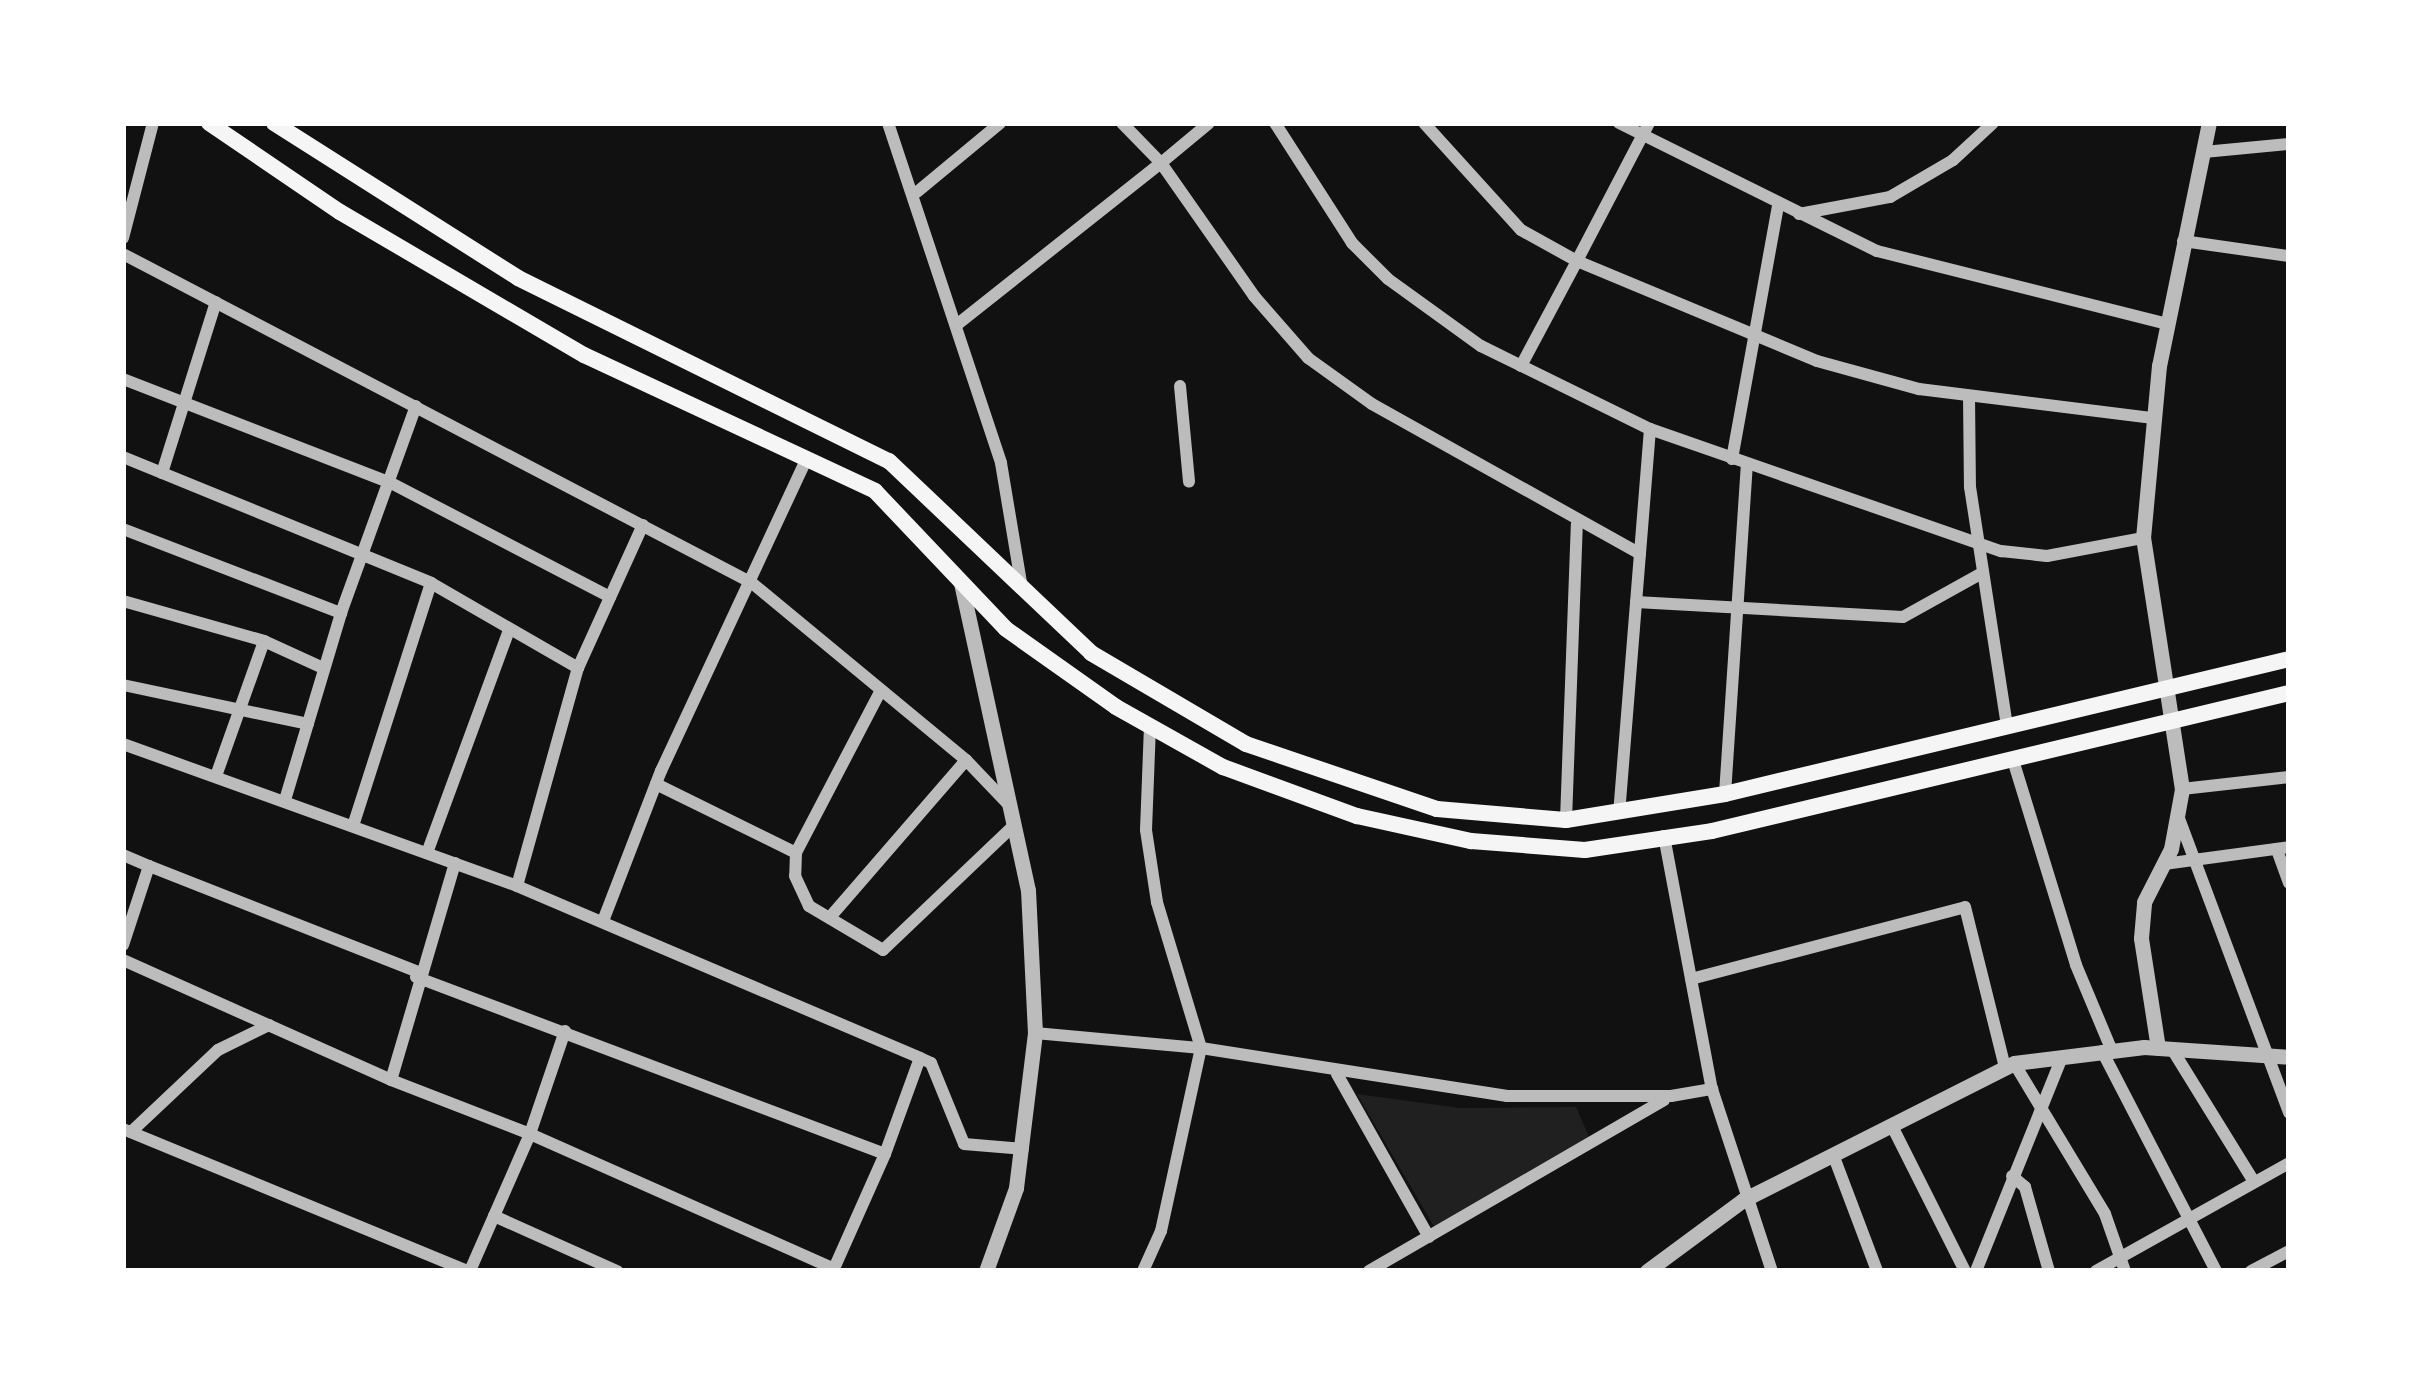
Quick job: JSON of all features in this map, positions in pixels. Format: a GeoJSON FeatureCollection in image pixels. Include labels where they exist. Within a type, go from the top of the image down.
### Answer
{"type":"FeatureCollection","features":[{"type":"Feature","properties":{"kind":"main road"},"geometry":{"type":"LineString","coordinates":[[209,123],[340,212],[584,355],[875,491],[1006,629],[1150,727],[1222,767],[1357,817],[1471,842],[1585,850],[2013,760],[2289,693]]}},
{"type":"Feature","properties":{"kind":"main road"},"geometry":{"type":"LineString","coordinates":[[274,123],[518,278],[890,461],[1091,653],[1246,744],[1437,809],[1566,820],[1726,794],[2289,659]]}},
{"type":"Feature","properties":{"kind":"street"},"geometry":{"type":"LineString","coordinates":[[123,238],[152,123]]}},
{"type":"Feature","properties":{"kind":"street"},"geometry":{"type":"LineString","coordinates":[[888,123],[917,192],[1010,497],[1022,590]]}},
{"type":"Feature","properties":{"kind":"street"},"geometry":{"type":"LineString","coordinates":[[917,192],[1000,123]]}},
{"type":"Feature","properties":{"kind":"street"},"geometry":{"type":"LineString","coordinates":[[1122,123],[1161,163],[1254,296],[1308,358],[1577,524],[1640,554]]}},
{"type":"Feature","properties":{"kind":"street"},"geometry":{"type":"LineString","coordinates":[[959,323],[1209,123]]}},
{"type":"Feature","properties":{"kind":"street"},"geometry":{"type":"LineString","coordinates":[[1275,123],[1364,255],[1432,311],[1521,366],[1650,429],[1978,546],[2047,556],[2143,538]]}},
{"type":"Feature","properties":{"kind":"street"},"geometry":{"type":"LineString","coordinates":[[1424,123],[1521,230],[1577,261],[1817,362],[1969,396],[2153,418]]}},
{"type":"Feature","properties":{"kind":"street"},"geometry":{"type":"LineString","coordinates":[[1618,123],[1793,215],[1945,271],[2168,324]]}},
{"type":"Feature","properties":{"kind":"street"},"geometry":{"type":"LineString","coordinates":[[1521,366],[1649,123]]}},
{"type":"Feature","properties":{"kind":"street"},"geometry":{"type":"LineString","coordinates":[[1793,215],[1890,197],[1953,160],[1993,123]]}},
{"type":"Feature","properties":{"kind":"street"},"geometry":{"type":"LineString","coordinates":[[2209,123],[2153,418],[2143,538],[2176,722],[2182,789],[2164,864],[2144,902],[2141,938],[2165,1049],[2254,1182]]}},
{"type":"Feature","properties":{"kind":"street"},"geometry":{"type":"LineString","coordinates":[[2204,152],[2289,144]]}},
{"type":"Feature","properties":{"kind":"street"},"geometry":{"type":"LineString","coordinates":[[1732,459],[1750,334],[1778,207]]}},
{"type":"Feature","properties":{"kind":"street"},"geometry":{"type":"LineString","coordinates":[[2183,241],[2289,256]]}},
{"type":"Feature","properties":{"kind":"street"},"geometry":{"type":"LineString","coordinates":[[123,254],[752,583],[966,760],[1011,807]]}},
{"type":"Feature","properties":{"kind":"street"},"geometry":{"type":"LineString","coordinates":[[162,473],[180,404],[216,302]]}},
{"type":"Feature","properties":{"kind":"street"},"geometry":{"type":"LineString","coordinates":[[123,379],[391,483],[610,597]]}},
{"type":"Feature","properties":{"kind":"street"},"geometry":{"type":"LineString","coordinates":[[1180,386],[1189,482]]}},
{"type":"Feature","properties":{"kind":"street"},"geometry":{"type":"LineString","coordinates":[[1969,396],[1978,546],[2007,727]]}},
{"type":"Feature","properties":{"kind":"street"},"geometry":{"type":"LineString","coordinates":[[285,800],[340,613],[416,406]]}},
{"type":"Feature","properties":{"kind":"street"},"geometry":{"type":"LineString","coordinates":[[1619,812],[1650,429]]}},
{"type":"Feature","properties":{"kind":"street"},"geometry":{"type":"LineString","coordinates":[[123,457],[431,583],[508,633],[578,668]]}},
{"type":"Feature","properties":{"kind":"street"},"geometry":{"type":"LineString","coordinates":[[603,921],[656,784],[806,460]]}},
{"type":"Feature","properties":{"kind":"street"},"geometry":{"type":"LineString","coordinates":[[1726,794],[1747,465]]}},
{"type":"Feature","properties":{"kind":"street"},"geometry":{"type":"LineString","coordinates":[[1566,820],[1577,524]]}},
{"type":"Feature","properties":{"kind":"street"},"geometry":{"type":"LineString","coordinates":[[517,886],[578,668],[643,525]]}},
{"type":"Feature","properties":{"kind":"street"},"geometry":{"type":"LineString","coordinates":[[123,529],[340,613]]}},
{"type":"Feature","properties":{"kind":"street"},"geometry":{"type":"LineString","coordinates":[[1636,602],[1903,617],[1982,573]]}},
{"type":"Feature","properties":{"kind":"street"},"geometry":{"type":"LineString","coordinates":[[353,826],[431,583]]}},
{"type":"Feature","properties":{"kind":"street"},"geometry":{"type":"LineString","coordinates":[[961,583],[1028,890],[1036,1033],[1023,1150],[986,1271]]}},
{"type":"Feature","properties":{"kind":"street"},"geometry":{"type":"LineString","coordinates":[[123,602],[264,641],[323,668]]}},
{"type":"Feature","properties":{"kind":"street"},"geometry":{"type":"LineString","coordinates":[[427,853],[508,633]]}},
{"type":"Feature","properties":{"kind":"street"},"geometry":{"type":"LineString","coordinates":[[216,776],[264,641]]}},
{"type":"Feature","properties":{"kind":"street"},"geometry":{"type":"LineString","coordinates":[[123,685],[308,724]]}},
{"type":"Feature","properties":{"kind":"street"},"geometry":{"type":"LineString","coordinates":[[880,692],[796,853],[795,876],[809,906],[883,950],[1012,827]]}},
{"type":"Feature","properties":{"kind":"street"},"geometry":{"type":"LineString","coordinates":[[1143,1271],[1161,1231],[1201,1048],[1157,902],[1145,830],[1150,727]]}},
{"type":"Feature","properties":{"kind":"street"},"geometry":{"type":"LineString","coordinates":[[123,744],[517,886],[920,1058],[931,1064],[964,1144],[1023,1150]]}},
{"type":"Feature","properties":{"kind":"street"},"geometry":{"type":"LineString","coordinates":[[832,916],[966,760]]}},
{"type":"Feature","properties":{"kind":"street"},"geometry":{"type":"LineString","coordinates":[[2013,760],[2107,1051],[2216,1271]]}},
{"type":"Feature","properties":{"kind":"street"},"geometry":{"type":"LineString","coordinates":[[2182,789],[2289,777]]}},
{"type":"Feature","properties":{"kind":"street"},"geometry":{"type":"LineString","coordinates":[[656,784],[796,853]]}},
{"type":"Feature","properties":{"kind":"street"},"geometry":{"type":"LineString","coordinates":[[2177,812],[2200,860],[2289,1113]]}},
{"type":"Feature","properties":{"kind":"street"},"geometry":{"type":"LineString","coordinates":[[1664,836],[1712,1089],[1743,1200],[1772,1271]]}},
{"type":"Feature","properties":{"kind":"street"},"geometry":{"type":"LineString","coordinates":[[2164,864],[2283,848],[2289,883]]}},
{"type":"Feature","properties":{"kind":"street"},"geometry":{"type":"LineString","coordinates":[[123,855],[417,975],[885,1154]]}},
{"type":"Feature","properties":{"kind":"street"},"geometry":{"type":"LineString","coordinates":[[392,1080],[417,975],[455,863]]}},
{"type":"Feature","properties":{"kind":"street"},"geometry":{"type":"LineString","coordinates":[[123,946],[149,866]]}},
{"type":"Feature","properties":{"kind":"street"},"geometry":{"type":"LineString","coordinates":[[1691,980],[1965,907],[2009,1065],[2041,1107],[2105,1214],[2122,1264]]}},
{"type":"Feature","properties":{"kind":"street"},"geometry":{"type":"LineString","coordinates":[[123,960],[833,1270],[885,1154],[920,1058]]}},
{"type":"Feature","properties":{"kind":"street"},"geometry":{"type":"LineString","coordinates":[[269,1025],[218,1050],[127,1130],[468,1271],[530,1134],[565,1031]]}},
{"type":"Feature","properties":{"kind":"street"},"geometry":{"type":"LineString","coordinates":[[1036,1033],[1201,1048],[1337,1074],[1507,1096],[1671,1096],[1712,1089]]}},
{"type":"Feature","properties":{"kind":"street"},"geometry":{"type":"LineString","coordinates":[[1647,1271],[1671,1265],[1743,1200],[1893,1128],[2009,1065],[2107,1051],[2165,1049],[2289,1058]]}},
{"type":"Feature","properties":{"kind":"street"},"geometry":{"type":"LineString","coordinates":[[1976,1271],[2062,1058]]}},
{"type":"Feature","properties":{"kind":"street"},"geometry":{"type":"LineString","coordinates":[[1337,1074],[1429,1237]]}},
{"type":"Feature","properties":{"kind":"street"},"geometry":{"type":"LineString","coordinates":[[1369,1271],[1671,1096]]}},
{"type":"Feature","properties":{"kind":"street"},"geometry":{"type":"LineString","coordinates":[[1893,1128],[1965,1271]]}},
{"type":"Feature","properties":{"kind":"street"},"geometry":{"type":"LineString","coordinates":[[1834,1156],[1877,1271]]}},
{"type":"Feature","properties":{"kind":"street"},"geometry":{"type":"LineString","coordinates":[[2096,1271],[2122,1264],[2185,1216],[2289,1163]]}},
{"type":"Feature","properties":{"kind":"street"},"geometry":{"type":"LineString","coordinates":[[2012,1175],[2025,1187],[2049,1271]]}},
{"type":"Feature","properties":{"kind":"street"},"geometry":{"type":"LineString","coordinates":[[494,1216],[617,1271]]}},
{"type":"Feature","properties":{"kind":"street"},"geometry":{"type":"LineString","coordinates":[[2252,1271],[2289,1251]]}},
{"type":"Feature","properties":{"kind":"shaded area"},"geometry":{"type":"Polygon","coordinates":[[[1357,1094],[1460,1108],[1576,1107],[1589,1137],[1436,1230],[1357,1094]]]}}]}
